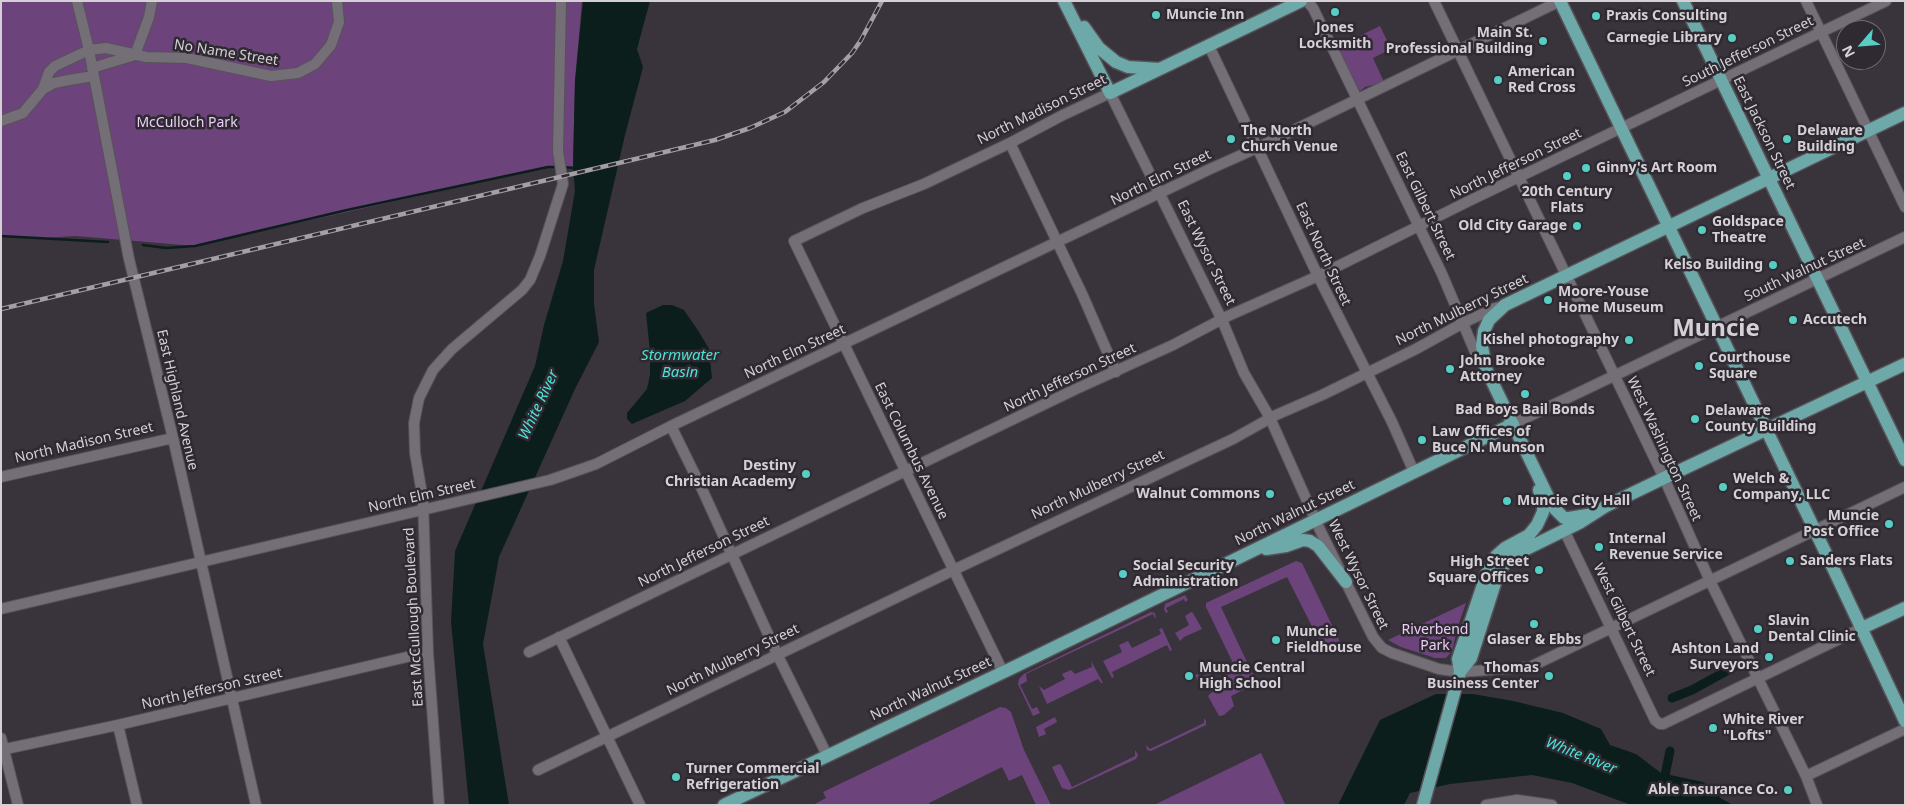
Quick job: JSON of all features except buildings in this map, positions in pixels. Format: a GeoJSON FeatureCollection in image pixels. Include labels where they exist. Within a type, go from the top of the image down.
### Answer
{"type":"FeatureCollection","features":[{"type":"Feature","properties":{"kind":"main road","name":"North Madison Street"},"geometry":{"type":"LineString","coordinates":[[1110,93],[1301,1]]}},
{"type":"Feature","properties":{"kind":"main road"},"geometry":{"type":"LineString","coordinates":[[1560,1],[1905,721]]}},
{"type":"Feature","properties":{"kind":"main road","name":"East Jackson Street"},"geometry":{"type":"LineString","coordinates":[[1683,1],[1905,460]]}},
{"type":"Feature","properties":{"kind":"main road"},"geometry":{"type":"LineString","coordinates":[[1066,5],[1082,23],[1099,48],[1116,62],[1128,67],[1162,69]]}},
{"type":"Feature","properties":{"kind":"main road","name":"East Wysor Street"},"geometry":{"type":"LineString","coordinates":[[1066,5],[1110,93]]}},
{"type":"Feature","properties":{"kind":"main road","name":"North Mulberry Street"},"geometry":{"type":"LineString","coordinates":[[1504,305],[1905,113]]}},
{"type":"Feature","properties":{"kind":"main road"},"geometry":{"type":"LineString","coordinates":[[1486,368],[1482,346],[1484,331],[1489,320],[1504,305]]}},
{"type":"Feature","properties":{"kind":"main road"},"geometry":{"type":"LineString","coordinates":[[1424,802],[1460,672],[1470,658],[1494,581],[1504,562],[1518,552],[1581,522],[1664,478],[1905,364]]}},
{"type":"Feature","properties":{"kind":"main road","name":"East Gilbert Street"},"geometry":{"type":"LineString","coordinates":[[1486,368],[1513,424]]}},
{"type":"Feature","properties":{"kind":"main road"},"geometry":{"type":"LineString","coordinates":[[1513,424],[1531,464],[1558,513],[1564,518],[1593,514]]}},
{"type":"Feature","properties":{"kind":"main road","name":"North Walnut Street"},"geometry":{"type":"LineString","coordinates":[[724,805],[1003,672],[1513,424]]}},
{"type":"Feature","properties":{"kind":"main road"},"geometry":{"type":"LineString","coordinates":[[1460,672],[1458,659],[1491,563],[1505,548],[1534,531],[1540,520],[1543,504],[1531,464]]}},
{"type":"Feature","properties":{"kind":"main road"},"geometry":{"type":"LineString","coordinates":[[1253,550],[1286,546],[1303,540],[1310,541],[1318,546],[1346,582]]}},
{"type":"Feature","properties":{"kind":"main road"},"geometry":{"type":"LineString","coordinates":[[1862,628],[1905,608]]}},
{"type":"Feature","properties":{"kind":"street","name":"East Highland Avenue"},"geometry":{"type":"LineString","coordinates":[[77,1],[89,50],[129,259],[173,438],[256,805]]}},
{"type":"Feature","properties":{"kind":"street"},"geometry":{"type":"LineString","coordinates":[[42,89],[54,83],[69,80],[135,55],[149,17],[152,1]]}},
{"type":"Feature","properties":{"kind":"street","name":"No Name Street"},"geometry":{"type":"LineString","coordinates":[[1,121],[23,113],[42,89],[52,68],[89,50],[106,48],[135,55],[187,58],[272,76],[291,75],[306,70],[315,64],[331,45],[339,22],[337,1]]}},
{"type":"Feature","properties":{"kind":"street","name":"East McCullough Boulevard"},"geometry":{"type":"LineString","coordinates":[[439,805],[428,652],[422,491],[413,437],[416,410],[425,385],[441,360],[510,302],[530,280],[540,256],[563,184],[558,151],[561,1]]}},
{"type":"Feature","properties":{"kind":"street","name":"East Gilbert Street"},"geometry":{"type":"LineString","coordinates":[[1307,1],[1313,8],[1442,274],[1478,359],[1486,368]]}},
{"type":"Feature","properties":{"kind":"street","name":"West Washington Street"},"geometry":{"type":"LineString","coordinates":[[1434,1],[1664,478],[1710,581],[1806,776],[1817,805]]}},
{"type":"Feature","properties":{"kind":"street","name":"North Elm Street"},"geometry":{"type":"LineString","coordinates":[[1,609],[550,480],[596,464],[671,426],[1257,148],[1560,1]]}},
{"type":"Feature","properties":{"kind":"street"},"geometry":{"type":"LineString","coordinates":[[1806,1],[1905,207]]}},
{"type":"Feature","properties":{"kind":"street","name":"South Jefferson Street"},"geometry":{"type":"LineString","coordinates":[[1622,128],[1886,1]]}},
{"type":"Feature","properties":{"kind":"street","name":"East North Street"},"geometry":{"type":"LineString","coordinates":[[1210,46],[1318,276],[1341,324],[1368,372],[1414,472]]}},
{"type":"Feature","properties":{"kind":"street","name":"North Madison Street"},"geometry":{"type":"LineString","coordinates":[[794,241],[863,208],[924,184],[1110,93]]}},
{"type":"Feature","properties":{"kind":"street","name":"East Wysor Street"},"geometry":{"type":"LineString","coordinates":[[1110,93],[1222,320],[1244,373],[1270,418],[1316,520]]}},
{"type":"Feature","properties":{"kind":"street","name":"North Jefferson Street"},"geometry":{"type":"LineString","coordinates":[[529,652],[1076,388],[1116,372],[1318,276],[1622,128]]}},
{"type":"Feature","properties":{"kind":"street"},"geometry":{"type":"LineString","coordinates":[[1010,143],[1116,372]]}},
{"type":"Feature","properties":{"kind":"street","name":"South Walnut Street"},"geometry":{"type":"LineString","coordinates":[[1717,326],[1905,237]]}},
{"type":"Feature","properties":{"kind":"street","name":"East Columbus Avenue"},"geometry":{"type":"LineString","coordinates":[[794,241],[1003,672]]}},
{"type":"Feature","properties":{"kind":"street","name":"North Mulberry Street"},"geometry":{"type":"LineString","coordinates":[[538,770],[953,570],[1233,438],[1270,418],[1322,395],[1504,305]]}},
{"type":"Feature","properties":{"kind":"street","name":"North Walnut Street"},"geometry":{"type":"LineString","coordinates":[[1513,424],[1717,326]]}},
{"type":"Feature","properties":{"kind":"street"},"geometry":{"type":"LineString","coordinates":[[671,426],[702,488],[730,554],[778,656],[827,755]]}},
{"type":"Feature","properties":{"kind":"street","name":"North Madison Street"},"geometry":{"type":"LineString","coordinates":[[1,477],[173,438]]}},
{"type":"Feature","properties":{"kind":"street","name":"West Wysor Street"},"geometry":{"type":"LineString","coordinates":[[1316,520],[1373,637],[1382,648],[1409,660],[1439,669],[1460,672],[1530,667],[1905,487]]}},
{"type":"Feature","properties":{"kind":"street","name":"West Gilbert Street"},"geometry":{"type":"LineString","coordinates":[[1564,530],[1657,722],[1663,724],[1758,678]]}},
{"type":"Feature","properties":{"kind":"street"},"geometry":{"type":"LineString","coordinates":[[1758,678],[1862,628]]}},
{"type":"Feature","properties":{"kind":"street"},"geometry":{"type":"LineString","coordinates":[[559,637],[640,805]]}},
{"type":"Feature","properties":{"kind":"street","name":"North Jefferson Street"},"geometry":{"type":"LineString","coordinates":[[3,750],[428,652]]}},
{"type":"Feature","properties":{"kind":"street"},"geometry":{"type":"LineString","coordinates":[[118,725],[137,805]]}},
{"type":"Feature","properties":{"kind":"street"},"geometry":{"type":"LineString","coordinates":[[1806,776],[1905,729]]}},
{"type":"Feature","properties":{"kind":"street"},"geometry":{"type":"LineString","coordinates":[[1,738],[18,805]]}},
{"type":"Feature","properties":{"kind":"street"},"geometry":{"type":"LineString","coordinates":[[1486,805],[1517,800],[1552,805]]}},
{"type":"Feature","properties":{"kind":"green space","name":"McCulloch Park"},"geometry":{"type":"Polygon","coordinates":[[[1,1],[582,1],[575,80],[573,167],[548,167],[195,246],[76,236],[43,238],[1,236],[1,1]]]}},
{"type":"Feature","properties":{"kind":"green space"},"geometry":{"type":"Polygon","coordinates":[[[1380,26],[1391,49],[1373,58],[1384,82],[1365,87],[1360,91],[1337,47],[1380,26]]]}},
{"type":"Feature","properties":{"kind":"green space"},"geometry":{"type":"Polygon","coordinates":[[[1296,561],[1302,563],[1342,646],[1338,651],[1331,650],[1325,652],[1287,577],[1221,607],[1257,683],[1231,696],[1234,706],[1224,715],[1219,716],[1208,696],[1230,668],[1232,661],[1206,607],[1206,603],[1296,561]]]}},
{"type":"Feature","properties":{"kind":"green space"},"geometry":{"type":"Polygon","coordinates":[[[1185,595],[1188,600],[1185,602],[1184,599],[1166,608],[1168,612],[1166,613],[1164,609],[1165,604],[1185,595]]]}},
{"type":"Feature","properties":{"kind":"green space","name":"Riverbend Park"},"geometry":{"type":"Polygon","coordinates":[[[1466,603],[1452,651],[1446,658],[1435,658],[1401,647],[1388,640],[1466,603]]]}},
{"type":"Feature","properties":{"kind":"green space"},"geometry":{"type":"Polygon","coordinates":[[[1151,612],[1155,613],[1156,618],[1153,614],[1026,674],[1027,681],[1020,685],[1032,709],[1037,707],[1040,713],[1033,716],[1018,684],[1019,679],[1024,674],[1151,612]]]}},
{"type":"Feature","properties":{"kind":"green space"},"geometry":{"type":"Polygon","coordinates":[[[1191,612],[1202,629],[1184,637],[1180,641],[1175,633],[1189,625],[1185,616],[1191,612]]]}},
{"type":"Feature","properties":{"kind":"green space"},"geometry":{"type":"Polygon","coordinates":[[[1162,628],[1172,650],[1170,651],[1167,645],[1112,672],[1114,677],[1112,678],[1103,661],[1122,652],[1119,645],[1128,641],[1132,648],[1161,634],[1159,629],[1162,628]]]}},
{"type":"Feature","properties":{"kind":"green space"},"geometry":{"type":"Polygon","coordinates":[[[1091,661],[1103,683],[1098,679],[1047,704],[1039,686],[1044,690],[1065,679],[1062,674],[1071,670],[1075,674],[1092,667],[1091,661]]]}},
{"type":"Feature","properties":{"kind":"green space"},"geometry":{"type":"Polygon","coordinates":[[[1208,668],[1213,671],[1212,674],[1206,680],[1199,683],[1195,675],[1198,674],[1200,677],[1208,674],[1208,668]]]}},
{"type":"Feature","properties":{"kind":"green space"},"geometry":{"type":"Polygon","coordinates":[[[1000,707],[1006,708],[1011,712],[1024,750],[1051,805],[1036,805],[1022,775],[1009,781],[1002,767],[929,803],[929,805],[813,805],[826,798],[823,792],[1000,707]]]}},
{"type":"Feature","properties":{"kind":"green space"},"geometry":{"type":"Polygon","coordinates":[[[1055,717],[1057,722],[1044,729],[1046,734],[1039,737],[1036,727],[1055,717]]]}},
{"type":"Feature","properties":{"kind":"green space"},"geometry":{"type":"Polygon","coordinates":[[[1204,718],[1206,725],[1151,751],[1147,750],[1146,745],[1150,749],[1204,723],[1204,718]]]}},
{"type":"Feature","properties":{"kind":"green space"},"geometry":{"type":"Polygon","coordinates":[[[1135,750],[1138,755],[1136,759],[1069,790],[1062,788],[1052,767],[1061,765],[1072,787],[1135,756],[1135,750]]]}},
{"type":"Feature","properties":{"kind":"green space"},"geometry":{"type":"Polygon","coordinates":[[[1261,753],[1284,805],[1154,805],[1261,753]]]}},
{"type":"Feature","properties":{"kind":"water","name":"White River"},"geometry":{"type":"Polygon","coordinates":[[[583,1],[650,1],[637,49],[643,67],[625,135],[594,270],[594,304],[599,342],[575,389],[499,557],[483,644],[509,805],[469,805],[451,622],[455,551],[535,366],[544,325],[563,261],[575,191],[573,167],[575,81],[583,1]]]}},
{"type":"Feature","properties":{"kind":"water","name":"Stormwater Basin"},"geometry":{"type":"Polygon","coordinates":[[[663,305],[672,305],[684,310],[699,332],[709,349],[712,378],[685,401],[632,424],[627,419],[627,413],[647,389],[650,375],[646,313],[663,305]]]}},
{"type":"Feature","properties":{"kind":"water","name":"White River"},"geometry":{"type":"Polygon","coordinates":[[[1436,694],[1473,694],[1563,713],[1601,729],[1610,745],[1636,754],[1661,773],[1703,782],[1722,799],[1733,805],[1631,805],[1572,783],[1532,775],[1450,784],[1410,793],[1404,805],[1338,805],[1380,720],[1436,694]]]}},
{"type":"Feature","properties":{"kind":"waterway"},"geometry":{"type":"LineString","coordinates":[[143,245],[166,248],[195,246],[347,210],[548,167],[557,167]]}},
{"type":"Feature","properties":{"kind":"waterway"},"geometry":{"type":"LineString","coordinates":[[563,167],[575,168]]}},
{"type":"Feature","properties":{"kind":"waterway"},"geometry":{"type":"LineString","coordinates":[[1,236],[108,242]]}},
{"type":"Feature","properties":{"kind":"waterway"},"geometry":{"type":"LineString","coordinates":[[1672,698],[1692,690],[1734,667]]}},
{"type":"Feature","properties":{"kind":"waterway"},"geometry":{"type":"LineString","coordinates":[[1663,785],[1670,751]]}},
{"type":"Feature","properties":{"kind":"railway"},"geometry":{"type":"LineString","coordinates":[[1,309],[715,140],[750,128],[785,112],[824,82],[852,53],[882,1]]}},
{"type":"Feature","properties":{"kind":"place","name":"Jones Locksmith"},"geometry":{"type":"Point","coordinates":[1335,12]}},
{"type":"Feature","properties":{"kind":"place","name":"Muncie Inn"},"geometry":{"type":"Point","coordinates":[1156,15]}},
{"type":"Feature","properties":{"kind":"place","name":"Praxis Consulting"},"geometry":{"type":"Point","coordinates":[1596,16]}},
{"type":"Feature","properties":{"kind":"place","name":"Carnegie Library"},"geometry":{"type":"Point","coordinates":[1732,38]}},
{"type":"Feature","properties":{"kind":"place","name":"Main St. Professional Building"},"geometry":{"type":"Point","coordinates":[1543,41]}},
{"type":"Feature","properties":{"kind":"place","name":"American Red Cross"},"geometry":{"type":"Point","coordinates":[1498,80]}},
{"type":"Feature","properties":{"kind":"place","name":"The North Church Venue"},"geometry":{"type":"Point","coordinates":[1231,139]}},
{"type":"Feature","properties":{"kind":"place","name":"Delaware Building"},"geometry":{"type":"Point","coordinates":[1787,139]}},
{"type":"Feature","properties":{"kind":"place","name":"Ginny's Art Room"},"geometry":{"type":"Point","coordinates":[1586,168]}},
{"type":"Feature","properties":{"kind":"place","name":"20th Century Flats"},"geometry":{"type":"Point","coordinates":[1567,176]}},
{"type":"Feature","properties":{"kind":"place","name":"Old City Garage"},"geometry":{"type":"Point","coordinates":[1577,226]}},
{"type":"Feature","properties":{"kind":"place","name":"Goldspace Theatre"},"geometry":{"type":"Point","coordinates":[1702,230]}},
{"type":"Feature","properties":{"kind":"place","name":"Kelso Building"},"geometry":{"type":"Point","coordinates":[1773,265]}},
{"type":"Feature","properties":{"kind":"place","name":"Moore-Youse Home Museum"},"geometry":{"type":"Point","coordinates":[1548,300]}},
{"type":"Feature","properties":{"kind":"place","name":"Accutech"},"geometry":{"type":"Point","coordinates":[1793,320]}},
{"type":"Feature","properties":{"kind":"place","name":"Kishel photography"},"geometry":{"type":"Point","coordinates":[1629,340]}},
{"type":"Feature","properties":{"kind":"place","name":"Courthouse Square"},"geometry":{"type":"Point","coordinates":[1699,366]}},
{"type":"Feature","properties":{"kind":"place","name":"John Brooke Attorney"},"geometry":{"type":"Point","coordinates":[1450,369]}},
{"type":"Feature","properties":{"kind":"place","name":"Bad Boys Bail Bonds"},"geometry":{"type":"Point","coordinates":[1525,394]}},
{"type":"Feature","properties":{"kind":"place","name":"Delaware County Building"},"geometry":{"type":"Point","coordinates":[1695,419]}},
{"type":"Feature","properties":{"kind":"place","name":"Law Offices of Buce N. Munson"},"geometry":{"type":"Point","coordinates":[1422,440]}},
{"type":"Feature","properties":{"kind":"place","name":"Destiny Christian Academy"},"geometry":{"type":"Point","coordinates":[806,474]}},
{"type":"Feature","properties":{"kind":"place","name":"Welch & Company, LLC"},"geometry":{"type":"Point","coordinates":[1723,487]}},
{"type":"Feature","properties":{"kind":"place","name":"Walnut Commons"},"geometry":{"type":"Point","coordinates":[1270,494]}},
{"type":"Feature","properties":{"kind":"place","name":"Muncie City Hall"},"geometry":{"type":"Point","coordinates":[1507,501]}},
{"type":"Feature","properties":{"kind":"place","name":"Muncie Post Office"},"geometry":{"type":"Point","coordinates":[1889,524]}},
{"type":"Feature","properties":{"kind":"place","name":"Internal Revenue Service"},"geometry":{"type":"Point","coordinates":[1599,547]}},
{"type":"Feature","properties":{"kind":"place","name":"Sanders Flats"},"geometry":{"type":"Point","coordinates":[1790,561]}},
{"type":"Feature","properties":{"kind":"place","name":"High Street Square Offices"},"geometry":{"type":"Point","coordinates":[1539,570]}},
{"type":"Feature","properties":{"kind":"place","name":"Social Security Administration"},"geometry":{"type":"Point","coordinates":[1123,574]}},
{"type":"Feature","properties":{"kind":"place","name":"Glaser & Ebbs"},"geometry":{"type":"Point","coordinates":[1534,624]}},
{"type":"Feature","properties":{"kind":"place","name":"Slavin Dental Clinic"},"geometry":{"type":"Point","coordinates":[1758,629]}},
{"type":"Feature","properties":{"kind":"place","name":"Muncie Fieldhouse"},"geometry":{"type":"Point","coordinates":[1276,640]}},
{"type":"Feature","properties":{"kind":"place","name":"Ashton Land Surveyors"},"geometry":{"type":"Point","coordinates":[1769,657]}},
{"type":"Feature","properties":{"kind":"place","name":"Muncie Central High School"},"geometry":{"type":"Point","coordinates":[1189,676]}},
{"type":"Feature","properties":{"kind":"place","name":"Thomas Business Center"},"geometry":{"type":"Point","coordinates":[1549,676]}},
{"type":"Feature","properties":{"kind":"place","name":"White River \"Lofts\""},"geometry":{"type":"Point","coordinates":[1713,728]}},
{"type":"Feature","properties":{"kind":"place","name":"Turner Commercial Refrigeration"},"geometry":{"type":"Point","coordinates":[676,777]}},
{"type":"Feature","properties":{"kind":"place","name":"Able Insurance Co."},"geometry":{"type":"Point","coordinates":[1788,790]}},
{"type":"Feature","properties":{"kind":"district","name":"Muncie"},"geometry":{"type":"Point","coordinates":[1716,329]}}]}
